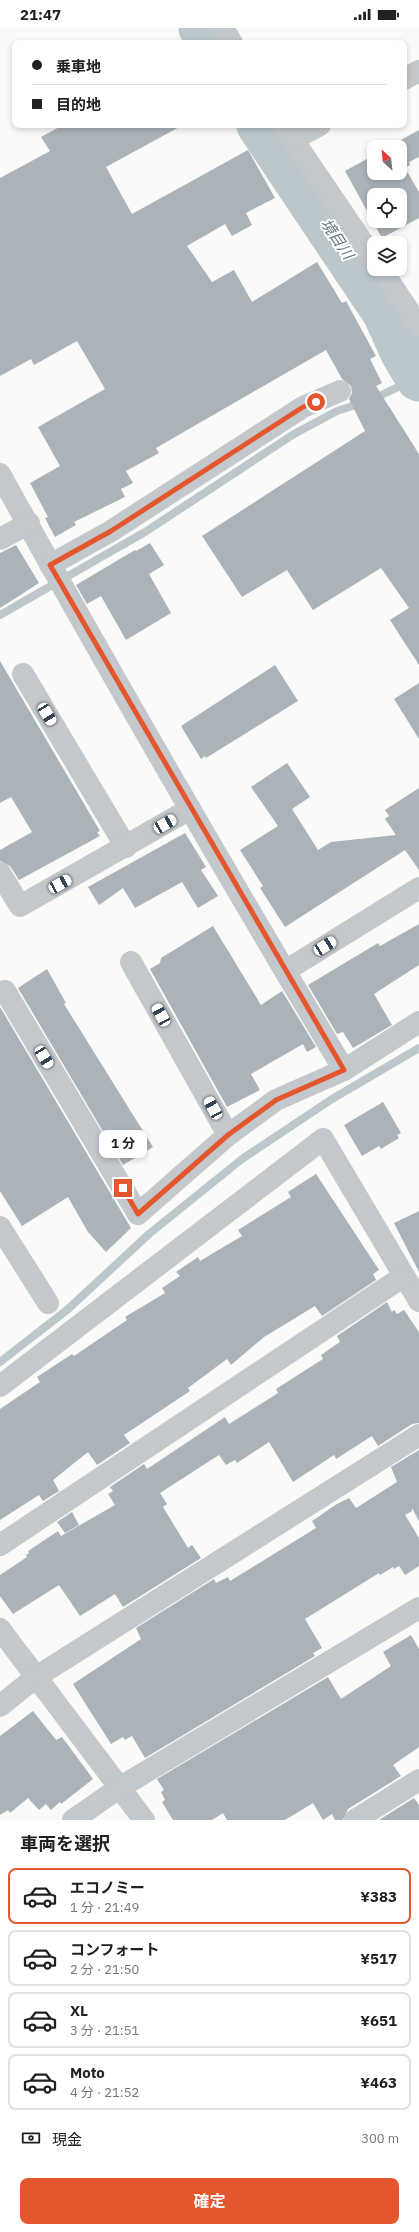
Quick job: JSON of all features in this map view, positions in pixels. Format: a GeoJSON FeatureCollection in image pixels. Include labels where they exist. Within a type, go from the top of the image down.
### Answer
{"type":"FeatureCollection","features":[{"type":"Feature","properties":{"kind":"street"},"geometry":{"type":"LineString","coordinates":[[223,28],[230,40]]}},
{"type":"Feature","properties":{"kind":"street"},"geometry":{"type":"LineString","coordinates":[[407,77],[419,71]]}},
{"type":"Feature","properties":{"kind":"street"},"geometry":{"type":"LineString","coordinates":[[306,128],[288,132],[367,249]]}},
{"type":"Feature","properties":{"kind":"street"},"geometry":{"type":"LineString","coordinates":[[385,276],[419,326]]}},
{"type":"Feature","properties":{"kind":"street"},"geometry":{"type":"LineString","coordinates":[[56,576],[111,531],[303,407],[340,390]]}},
{"type":"Feature","properties":{"kind":"street"},"geometry":{"type":"LineString","coordinates":[[0,474],[28,522],[56,576],[190,809],[344,1070]]}},
{"type":"Feature","properties":{"kind":"street"},"geometry":{"type":"LineString","coordinates":[[0,539],[28,522]]}},
{"type":"Feature","properties":{"kind":"street"},"geometry":{"type":"LineString","coordinates":[[23,674],[126,847]]}},
{"type":"Feature","properties":{"kind":"street"},"geometry":{"type":"LineString","coordinates":[[0,872],[20,906],[126,847],[190,809]]}},
{"type":"Feature","properties":{"kind":"street"},"geometry":{"type":"LineString","coordinates":[[285,971],[419,888]]}},
{"type":"Feature","properties":{"kind":"street"},"geometry":{"type":"LineString","coordinates":[[131,962],[228,1135]]}},
{"type":"Feature","properties":{"kind":"street"},"geometry":{"type":"LineString","coordinates":[[5,991],[138,1214],[228,1135],[276,1100],[344,1070],[419,1022]]}},
{"type":"Feature","properties":{"kind":"street"},"geometry":{"type":"LineString","coordinates":[[0,1386],[323,1139],[419,1301]]}},
{"type":"Feature","properties":{"kind":"street"},"geometry":{"type":"LineString","coordinates":[[0,1227],[48,1304]]}},
{"type":"Feature","properties":{"kind":"street"},"geometry":{"type":"LineString","coordinates":[[0,1545],[404,1276]]}},
{"type":"Feature","properties":{"kind":"street"},"geometry":{"type":"LineString","coordinates":[[0,1706],[36,1677],[419,1435]]}},
{"type":"Feature","properties":{"kind":"street"},"geometry":{"type":"LineString","coordinates":[[73,1820],[119,1788],[419,1608]]}},
{"type":"Feature","properties":{"kind":"street"},"geometry":{"type":"LineString","coordinates":[[0,1629],[144,1820]]}},
{"type":"Feature","properties":{"kind":"street"},"geometry":{"type":"LineString","coordinates":[[355,1820],[419,1780]]}},
{"type":"Feature","properties":{"kind":"building"},"geometry":{"type":"Polygon","coordinates":[[[58,128],[178,128],[106,167],[132,214],[248,150],[275,198],[246,213],[252,225],[232,236],[225,224],[187,246],[212,282],[234,270],[252,302],[317,262],[342,303],[346,301],[376,356],[370,359],[382,383],[376,386],[419,454],[419,665],[390,620],[409,608],[381,568],[313,610],[287,570],[242,597],[202,536],[365,431],[349,399],[352,393],[351,386],[342,379],[326,350],[156,448],[159,453],[126,471],[133,483],[121,489],[125,497],[74,522],[76,525],[55,537],[45,518],[48,517],[30,483],[60,466],[38,427],[105,389],[77,341],[34,365],[31,359],[0,376],[0,178],[50,151],[41,137],[58,128]]]}},
{"type":"Feature","properties":{"kind":"building"},"geometry":{"type":"Polygon","coordinates":[[[419,130],[419,157],[409,162],[410,165],[407,167],[407,140],[401,140],[419,130]]]}},
{"type":"Feature","properties":{"kind":"building"},"geometry":{"type":"Polygon","coordinates":[[[367,159],[367,180],[407,180],[407,171],[419,192],[419,218],[407,224],[407,188],[367,188],[367,211],[345,171],[367,159]]]}},
{"type":"Feature","properties":{"kind":"building"},"geometry":{"type":"Polygon","coordinates":[[[376,228],[400,228],[386,236],[381,236],[376,228]]]}},
{"type":"Feature","properties":{"kind":"building"},"geometry":{"type":"Polygon","coordinates":[[[150,543],[164,565],[149,574],[171,613],[126,640],[101,596],[87,604],[76,585],[135,550],[136,551],[150,543]]]}},
{"type":"Feature","properties":{"kind":"building"},"geometry":{"type":"Polygon","coordinates":[[[16,545],[39,583],[0,608],[0,553],[16,545]]]}},
{"type":"Feature","properties":{"kind":"building"},"geometry":{"type":"Polygon","coordinates":[[[0,661],[100,831],[97,832],[100,836],[19,880],[10,866],[0,861],[0,850],[32,832],[11,797],[0,803],[0,661]]]}},
{"type":"Feature","properties":{"kind":"building"},"geometry":{"type":"Polygon","coordinates":[[[275,665],[298,701],[206,758],[205,756],[201,759],[181,726],[275,665]]]}},
{"type":"Feature","properties":{"kind":"building"},"geometry":{"type":"Polygon","coordinates":[[[419,683],[419,739],[394,699],[419,683]]]}},
{"type":"Feature","properties":{"kind":"building"},"geometry":{"type":"Polygon","coordinates":[[[287,763],[310,797],[292,809],[318,850],[331,842],[396,835],[385,819],[389,816],[385,810],[419,788],[419,870],[405,850],[285,927],[260,888],[263,886],[240,850],[278,826],[251,787],[287,763]]]}},
{"type":"Feature","properties":{"kind":"building"},"geometry":{"type":"Polygon","coordinates":[[[185,833],[206,867],[201,870],[218,896],[198,908],[182,882],[135,908],[123,888],[99,905],[88,887],[185,833]]]}},
{"type":"Feature","properties":{"kind":"building"},"geometry":{"type":"Polygon","coordinates":[[[419,924],[419,965],[374,994],[392,1025],[353,1048],[343,1032],[337,1034],[308,985],[378,943],[380,946],[419,924]]]}},
{"type":"Feature","properties":{"kind":"building"},"geometry":{"type":"Polygon","coordinates":[[[213,926],[261,1005],[282,991],[316,1047],[307,1052],[303,1044],[251,1074],[260,1090],[227,1107],[150,969],[160,963],[161,958],[213,926]]]}},
{"type":"Feature","properties":{"kind":"building"},"geometry":{"type":"Polygon","coordinates":[[[47,969],[66,1003],[64,1004],[153,1147],[123,1165],[18,988],[47,969]]]}},
{"type":"Feature","properties":{"kind":"building"},"geometry":{"type":"Polygon","coordinates":[[[0,1007],[131,1228],[106,1252],[88,1232],[68,1197],[22,1226],[0,1191],[0,1007]]]}},
{"type":"Feature","properties":{"kind":"building"},"geometry":{"type":"Polygon","coordinates":[[[383,1102],[401,1133],[397,1135],[399,1138],[381,1149],[379,1146],[362,1156],[344,1125],[383,1102]]]}},
{"type":"Feature","properties":{"kind":"building"},"geometry":{"type":"Polygon","coordinates":[[[316,1174],[379,1270],[373,1274],[376,1280],[322,1316],[315,1306],[264,1337],[231,1365],[227,1359],[188,1388],[190,1391],[124,1435],[130,1443],[97,1465],[88,1452],[53,1480],[59,1491],[43,1501],[39,1495],[0,1520],[0,1409],[40,1382],[37,1377],[72,1354],[74,1356],[127,1320],[125,1317],[165,1293],[162,1288],[180,1276],[176,1272],[198,1257],[200,1261],[242,1236],[238,1230],[291,1197],[288,1192],[316,1174]]]}},
{"type":"Feature","properties":{"kind":"building"},"geometry":{"type":"Polygon","coordinates":[[[419,1211],[419,1272],[394,1223],[419,1211]]]}},
{"type":"Feature","properties":{"kind":"building"},"geometry":{"type":"Polygon","coordinates":[[[387,1302],[392,1312],[394,1310],[397,1314],[404,1310],[419,1332],[419,1423],[412,1424],[378,1446],[372,1436],[336,1459],[334,1455],[293,1482],[269,1442],[237,1463],[235,1460],[226,1465],[219,1455],[160,1493],[167,1504],[163,1507],[188,1548],[192,1545],[201,1558],[123,1607],[115,1594],[80,1616],[59,1585],[13,1614],[0,1596],[0,1575],[27,1557],[26,1555],[29,1553],[28,1551],[58,1531],[61,1536],[115,1505],[108,1494],[113,1491],[110,1487],[144,1464],[147,1469],[225,1417],[229,1424],[278,1393],[276,1389],[323,1359],[321,1355],[340,1342],[337,1336],[387,1302]]]}},
{"type":"Feature","properties":{"kind":"building"},"geometry":{"type":"Polygon","coordinates":[[[419,1450],[419,1521],[412,1508],[412,1511],[405,1515],[419,1538],[419,1566],[405,1575],[399,1566],[394,1569],[393,1567],[380,1575],[379,1573],[305,1619],[322,1648],[313,1653],[315,1656],[145,1758],[132,1736],[125,1740],[123,1737],[111,1744],[73,1684],[141,1639],[136,1628],[214,1579],[216,1583],[228,1577],[230,1581],[316,1528],[312,1521],[337,1504],[349,1498],[356,1508],[397,1482],[391,1467],[419,1450]]]}},
{"type":"Feature","properties":{"kind":"building"},"geometry":{"type":"Polygon","coordinates":[[[72,1512],[79,1525],[65,1533],[57,1522],[72,1512]]]}},
{"type":"Feature","properties":{"kind":"building"},"geometry":{"type":"Polygon","coordinates":[[[411,1635],[419,1649],[419,1747],[393,1765],[401,1776],[348,1809],[343,1820],[335,1820],[332,1814],[323,1820],[313,1803],[285,1820],[227,1820],[223,1813],[212,1820],[173,1820],[162,1802],[165,1800],[161,1792],[164,1790],[157,1779],[328,1677],[341,1699],[391,1666],[383,1652],[411,1635]]]}},
{"type":"Feature","properties":{"kind":"building"},"geometry":{"type":"Polygon","coordinates":[[[33,1711],[56,1740],[62,1737],[93,1779],[51,1810],[46,1804],[39,1810],[28,1798],[10,1813],[8,1810],[0,1815],[0,1736],[33,1711]]]}},
{"type":"Feature","properties":{"kind":"building"},"geometry":{"type":"Polygon","coordinates":[[[414,1798],[419,1805],[419,1820],[379,1820],[414,1798]]]}},
{"type":"Feature","properties":{"kind":"waterway","name":"境目川"},"geometry":{"type":"LineString","coordinates":[[202,28],[209,40]]}},
{"type":"Feature","properties":{"kind":"waterway","name":"境目川"},"geometry":{"type":"LineString","coordinates":[[262,128],[386,313],[403,351],[419,378]]}},
{"type":"Feature","properties":{"kind":"waterway"},"geometry":{"type":"LineString","coordinates":[[373,399],[419,377]]}},
{"type":"Feature","properties":{"kind":"waterway"},"geometry":{"type":"LineString","coordinates":[[0,615],[145,532],[294,434],[337,411],[362,403]]}},
{"type":"Feature","properties":{"kind":"waterway"},"geometry":{"type":"LineString","coordinates":[[0,1362],[67,1310],[149,1234],[242,1159],[332,1099],[419,1048]]}},
{"type":"Feature","properties":{"kind":"route"},"geometry":{"type":"LineString","coordinates":[[123,1188],[138,1214],[228,1135],[276,1100],[344,1070],[198,823],[50,565],[111,531],[303,407],[316,402]]}}]}
